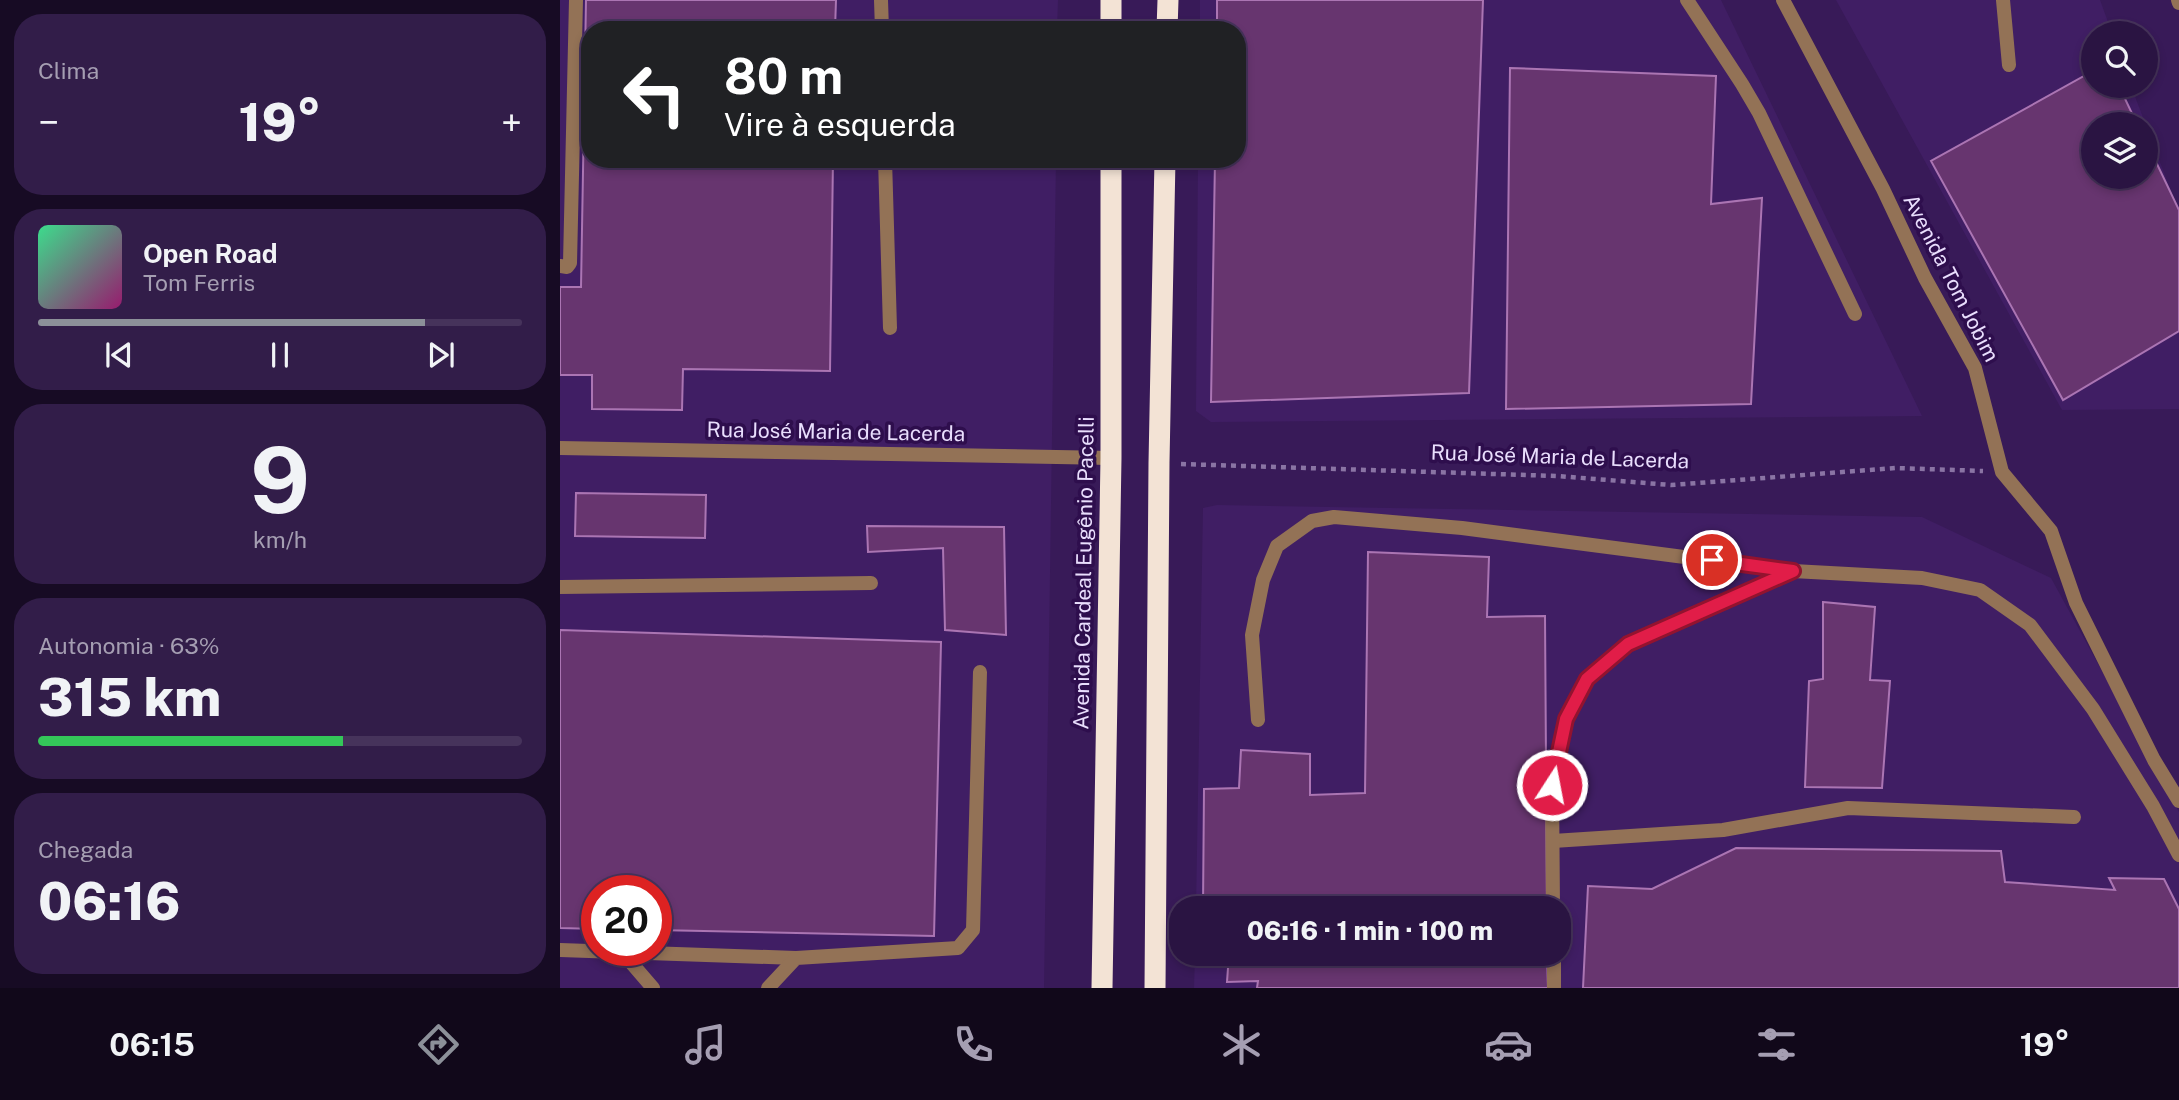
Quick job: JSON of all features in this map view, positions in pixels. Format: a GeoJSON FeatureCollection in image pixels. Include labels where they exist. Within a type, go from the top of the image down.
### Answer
{"type":"FeatureCollection","features":[{"type":"Feature","properties":{"kind":"highway"},"geometry":{"type":"LineString","coordinates":[[1111,0],[1111,21]]}},
{"type":"Feature","properties":{"kind":"highway"},"geometry":{"type":"LineString","coordinates":[[1167,21],[1168,0]]}},
{"type":"Feature","properties":{"kind":"highway","name":"Avenida Cardeal Eugênio Pacelli"},"geometry":{"type":"LineString","coordinates":[[1102,988],[1111,457],[1111,168]]}},
{"type":"Feature","properties":{"kind":"highway"},"geometry":{"type":"LineString","coordinates":[[1155,988],[1159,463],[1165,168]]}},
{"type":"Feature","properties":{"kind":"street"},"geometry":{"type":"LineString","coordinates":[[560,266],[567,267],[570,263],[576,0]]}},
{"type":"Feature","properties":{"kind":"street"},"geometry":{"type":"LineString","coordinates":[[881,0],[882,21]]}},
{"type":"Feature","properties":{"kind":"street"},"geometry":{"type":"LineString","coordinates":[[1687,0],[1759,113],[1855,314]]}},
{"type":"Feature","properties":{"kind":"street","name":"Avenida Tom Jobim"},"geometry":{"type":"LineString","coordinates":[[1783,0],[1883,189],[1925,278],[1975,368],[2002,472],[2051,531],[2076,603],[2154,760],[2179,801]]}},
{"type":"Feature","properties":{"kind":"street"},"geometry":{"type":"LineString","coordinates":[[2003,0],[2010,65]]}},
{"type":"Feature","properties":{"kind":"street"},"geometry":{"type":"LineString","coordinates":[[885,168],[890,328]]}},
{"type":"Feature","properties":{"kind":"street","name":"Rua José Maria de Lacerda"},"geometry":{"type":"LineString","coordinates":[[560,448],[1111,457]]}},
{"type":"Feature","properties":{"kind":"street"},"geometry":{"type":"LineString","coordinates":[[1258,720],[1252,635],[1264,580],[1277,546],[1312,522],[1334,517],[1462,528],[1793,571],[1922,578],[1980,590],[2030,625],[2094,709],[2153,806],[2179,855]]}},
{"type":"Feature","properties":{"kind":"street"},"geometry":{"type":"LineString","coordinates":[[1553,896],[1552,785],[1566,719],[1587,679],[1628,644],[1793,571]]}},
{"type":"Feature","properties":{"kind":"street"},"geometry":{"type":"LineString","coordinates":[[560,587],[871,583]]}},
{"type":"Feature","properties":{"kind":"street"},"geometry":{"type":"LineString","coordinates":[[672,953],[796,957],[958,948],[973,930],[980,673]]}},
{"type":"Feature","properties":{"kind":"street"},"geometry":{"type":"LineString","coordinates":[[1553,841],[1723,830],[1848,808],[2074,817]]}},
{"type":"Feature","properties":{"kind":"street"},"geometry":{"type":"LineString","coordinates":[[560,950],[581,951]]}},
{"type":"Feature","properties":{"kind":"street"},"geometry":{"type":"LineString","coordinates":[[768,988],[796,957]]}},
{"type":"Feature","properties":{"kind":"street"},"geometry":{"type":"LineString","coordinates":[[634,966],[653,988]]}},
{"type":"Feature","properties":{"kind":"street"},"geometry":{"type":"LineString","coordinates":[[1554,966],[1554,988]]}},
{"type":"Feature","properties":{"kind":"path","name":"Rua José Maria de Lacerda"},"geometry":{"type":"LineString","coordinates":[[1159,463],[1557,476],[1671,485],[1896,468],[2002,472]]}},
{"type":"Feature","properties":{"kind":"shaded area"},"geometry":{"type":"Polygon","coordinates":[[[560,0],[1058,0],[1057,21],[581,21],[581,168],[1056,168],[1044,988],[560,988],[560,0]]]}},
{"type":"Feature","properties":{"kind":"shaded area"},"geometry":{"type":"Polygon","coordinates":[[[1200,0],[1721,0],[1922,416],[1211,422],[1196,411],[1198,168],[1246,168],[1246,21],[1200,21],[1200,0]]]}},
{"type":"Feature","properties":{"kind":"shaded area"},"geometry":{"type":"Polygon","coordinates":[[[1836,0],[2100,0],[2108,21],[2081,21],[2081,98],[2135,98],[2141,112],[2081,112],[2081,189],[2158,189],[2158,157],[2179,212],[2179,409],[2062,410],[1836,0]]]}},
{"type":"Feature","properties":{"kind":"shaded area"},"geometry":{"type":"Polygon","coordinates":[[[1217,505],[1922,517],[2051,578],[2179,812],[2179,988],[1194,988],[1195,966],[1571,966],[1571,896],[1196,896],[1203,508],[1217,505]]]}},
{"type":"Feature","properties":{"kind":"building"},"geometry":{"type":"Polygon","coordinates":[[[586,0],[836,0],[835,21],[586,21],[586,0]]]}},
{"type":"Feature","properties":{"kind":"building"},"geometry":{"type":"Polygon","coordinates":[[[1217,0],[1483,0],[1469,393],[1211,402],[1215,168],[1246,168],[1246,21],[1217,21],[1217,0]]]}},
{"type":"Feature","properties":{"kind":"building"},"geometry":{"type":"Polygon","coordinates":[[[1510,68],[1716,76],[1711,204],[1762,198],[1751,404],[1506,409],[1510,68]]]}},
{"type":"Feature","properties":{"kind":"building"},"geometry":{"type":"Polygon","coordinates":[[[2081,78],[2081,98],[2125,98],[2131,112],[2081,112],[2081,189],[2158,189],[2158,166],[2179,210],[2179,331],[2063,400],[1931,161],[2081,78]]]}},
{"type":"Feature","properties":{"kind":"building"},"geometry":{"type":"Polygon","coordinates":[[[583,168],[833,168],[830,371],[683,369],[682,410],[592,409],[592,375],[560,375],[560,287],[581,287],[583,168]]]}},
{"type":"Feature","properties":{"kind":"building"},"geometry":{"type":"Polygon","coordinates":[[[576,493],[706,495],[705,538],[575,536],[576,493]]]}},
{"type":"Feature","properties":{"kind":"building"},"geometry":{"type":"Polygon","coordinates":[[[867,526],[1004,527],[1006,635],[945,630],[943,548],[868,552],[867,526]]]}},
{"type":"Feature","properties":{"kind":"building"},"geometry":{"type":"Polygon","coordinates":[[[1368,552],[1489,557],[1487,617],[1545,616],[1547,896],[1203,896],[1204,789],[1239,788],[1241,750],[1310,754],[1310,795],[1365,793],[1368,552]]]}},
{"type":"Feature","properties":{"kind":"building"},"geometry":{"type":"Polygon","coordinates":[[[1823,602],[1875,607],[1870,680],[1890,681],[1882,788],[1805,787],[1809,681],[1823,679],[1823,602]]]}},
{"type":"Feature","properties":{"kind":"building"},"geometry":{"type":"Polygon","coordinates":[[[560,630],[941,642],[934,936],[672,930],[672,875],[581,875],[581,929],[560,928],[560,630]]]}},
{"type":"Feature","properties":{"kind":"building"},"geometry":{"type":"Polygon","coordinates":[[[1736,848],[2001,851],[2005,882],[2115,890],[2109,878],[2164,879],[2179,909],[2179,988],[1583,988],[1588,886],[1652,889],[1736,848]]]}},
{"type":"Feature","properties":{"kind":"building"},"geometry":{"type":"Polygon","coordinates":[[[1228,966],[1547,966],[1548,988],[1257,988],[1258,981],[1227,982],[1228,966]]]}},
{"type":"Feature","properties":{"kind":"route"},"geometry":{"type":"LineString","coordinates":[[1552,785],[1566,719],[1587,679],[1628,644],[1793,571],[1712,560]]}}]}
